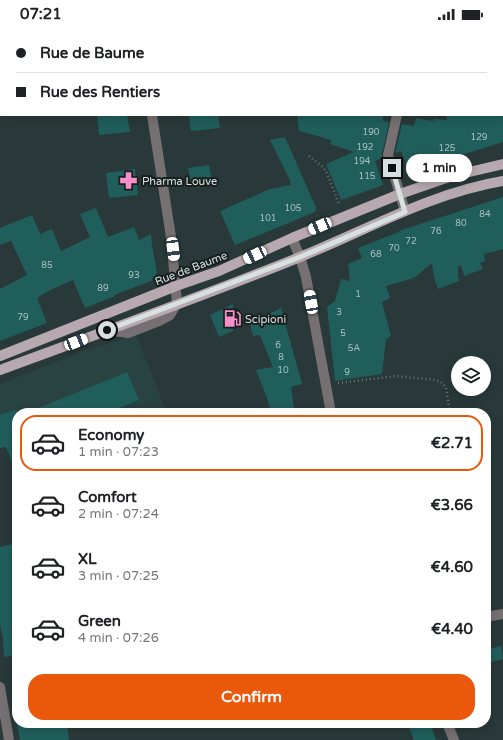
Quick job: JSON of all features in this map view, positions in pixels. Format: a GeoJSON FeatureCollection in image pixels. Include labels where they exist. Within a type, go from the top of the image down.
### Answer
{"type":"FeatureCollection","features":[{"type":"Feature","properties":{"kind":"main road","name":"Rue de Baume"},"geometry":{"type":"LineString","coordinates":[[0,356],[176,286],[219,271],[292,238],[400,194],[452,176],[503,164]]}},
{"type":"Feature","properties":{"kind":"main road"},"geometry":{"type":"LineString","coordinates":[[0,370],[300,257],[458,191],[503,181]]}},
{"type":"Feature","properties":{"kind":"street"},"geometry":{"type":"LineString","coordinates":[[152,116],[171,237],[177,304]]}},
{"type":"Feature","properties":{"kind":"street"},"geometry":{"type":"LineString","coordinates":[[396,116],[388,156],[405,212]]}},
{"type":"Feature","properties":{"kind":"street"},"geometry":{"type":"LineString","coordinates":[[292,238],[306,276],[331,408]]}},
{"type":"Feature","properties":{"kind":"street"},"geometry":{"type":"LineString","coordinates":[[491,616],[503,614]]}},
{"type":"Feature","properties":{"kind":"street"},"geometry":{"type":"LineString","coordinates":[[0,690],[9,740]]}},
{"type":"Feature","properties":{"kind":"street"},"geometry":{"type":"LineString","coordinates":[[449,728],[454,740]]}},
{"type":"Feature","properties":{"kind":"path"},"geometry":{"type":"LineString","coordinates":[[309,156],[323,167],[327,173],[344,217]]}},
{"type":"Feature","properties":{"kind":"path"},"geometry":{"type":"LineString","coordinates":[[326,385],[397,376],[435,380],[441,382],[446,387],[449,408]]}},
{"type":"Feature","properties":{"kind":"shaded area"},"geometry":{"type":"Polygon","coordinates":[[[136,335],[165,408],[12,408],[12,461],[0,431],[0,384],[84,351],[136,335]]]}},
{"type":"Feature","properties":{"kind":"building"},"geometry":{"type":"Polygon","coordinates":[[[97,116],[127,116],[130,132],[99,135],[97,116]]]}},
{"type":"Feature","properties":{"kind":"building"},"geometry":{"type":"Polygon","coordinates":[[[189,116],[218,116],[220,128],[191,131],[189,116]]]}},
{"type":"Feature","properties":{"kind":"building"},"geometry":{"type":"Polygon","coordinates":[[[297,116],[383,116],[383,121],[389,122],[382,158],[375,161],[383,185],[341,200],[326,164],[354,152],[330,144],[332,140],[299,131],[297,116]]]}},
{"type":"Feature","properties":{"kind":"building"},"geometry":{"type":"Polygon","coordinates":[[[446,116],[503,116],[503,142],[439,162],[410,174],[401,151],[395,153],[402,124],[414,126],[416,118],[433,121],[434,119],[447,120],[446,116]]]}},
{"type":"Feature","properties":{"kind":"building"},"geometry":{"type":"Polygon","coordinates":[[[285,137],[316,207],[315,212],[235,245],[220,211],[270,189],[291,185],[290,180],[270,140],[285,137]]]}},
{"type":"Feature","properties":{"kind":"building"},"geometry":{"type":"Polygon","coordinates":[[[209,165],[212,181],[191,183],[188,168],[209,165]]]}},
{"type":"Feature","properties":{"kind":"building"},"geometry":{"type":"Polygon","coordinates":[[[135,169],[138,195],[109,198],[106,173],[135,169]]]}},
{"type":"Feature","properties":{"kind":"building"},"geometry":{"type":"Polygon","coordinates":[[[503,197],[503,249],[484,254],[485,261],[480,263],[483,269],[464,276],[461,266],[458,266],[459,281],[438,289],[432,263],[414,278],[386,286],[390,298],[382,302],[391,336],[386,339],[382,374],[335,381],[327,307],[335,301],[341,279],[350,281],[348,264],[362,258],[358,248],[399,231],[503,197]]]}},
{"type":"Feature","properties":{"kind":"building"},"geometry":{"type":"Polygon","coordinates":[[[96,208],[108,237],[134,227],[139,240],[151,234],[157,273],[151,281],[85,308],[73,280],[50,290],[37,298],[47,323],[0,341],[0,289],[27,275],[11,241],[0,245],[0,228],[32,215],[40,234],[52,229],[61,251],[90,237],[80,214],[96,208]]]}},
{"type":"Feature","properties":{"kind":"building"},"geometry":{"type":"Polygon","coordinates":[[[233,304],[233,331],[219,337],[210,315],[233,304]]]}},
{"type":"Feature","properties":{"kind":"building"},"geometry":{"type":"Polygon","coordinates":[[[281,308],[302,384],[291,387],[294,408],[270,408],[256,370],[273,367],[260,335],[253,336],[250,323],[281,308]]]}},
{"type":"Feature","properties":{"kind":"building"},"geometry":{"type":"Polygon","coordinates":[[[127,372],[139,400],[119,408],[38,408],[127,372]]]}},
{"type":"Feature","properties":{"kind":"building"},"geometry":{"type":"Polygon","coordinates":[[[12,411],[12,462],[6,447],[0,448],[0,415],[12,411]]]}},
{"type":"Feature","properties":{"kind":"building"},"geometry":{"type":"Polygon","coordinates":[[[12,544],[12,656],[4,657],[0,624],[0,547],[12,544]]]}},
{"type":"Feature","properties":{"kind":"building"},"geometry":{"type":"Polygon","coordinates":[[[501,646],[503,659],[491,662],[491,648],[501,646]]]}},
{"type":"Feature","properties":{"kind":"building"},"geometry":{"type":"Polygon","coordinates":[[[18,728],[68,728],[69,740],[20,740],[18,728]]]}},
{"type":"Feature","properties":{"kind":"building"},"geometry":{"type":"Polygon","coordinates":[[[409,728],[432,728],[436,740],[414,740],[409,728]]]}},
{"type":"Feature","properties":{"kind":"place","name":"Pharma Louve"},"geometry":{"type":"Point","coordinates":[129,181]}},
{"type":"Feature","properties":{"kind":"place","name":"Scipioni"},"geometry":{"type":"Point","coordinates":[232,319]}},
{"type":"Feature","properties":{"kind":"route"},"geometry":{"type":"LineString","coordinates":[[107,330],[300,257],[405,212],[392,168]]}}]}
